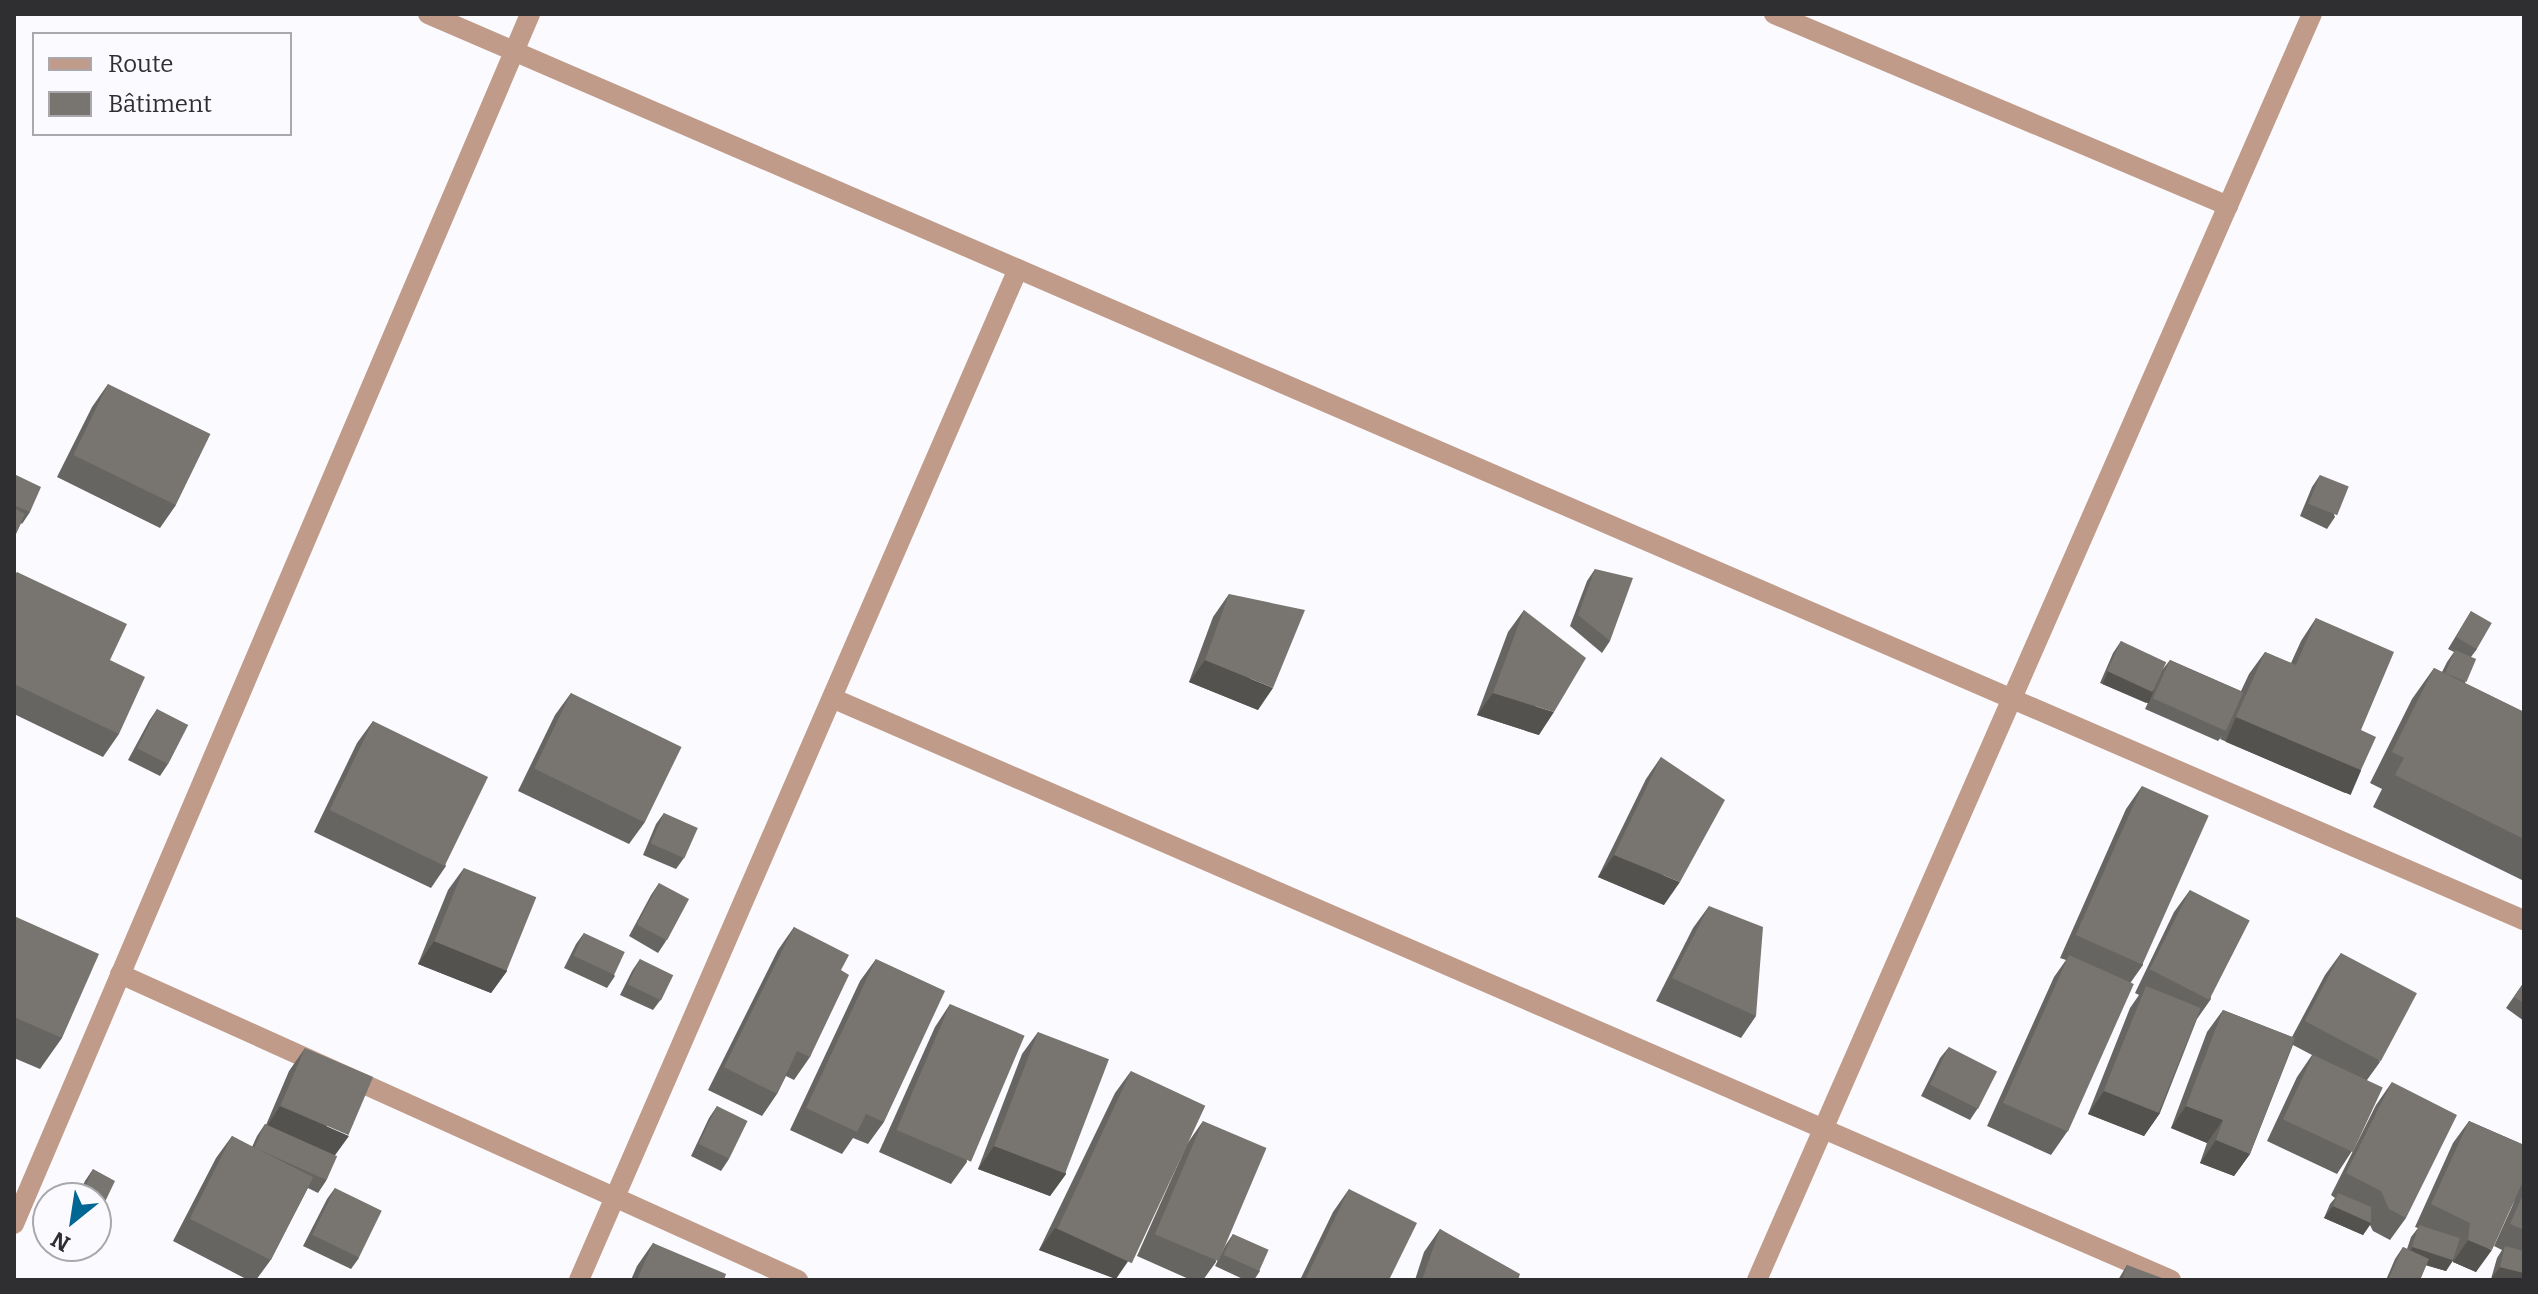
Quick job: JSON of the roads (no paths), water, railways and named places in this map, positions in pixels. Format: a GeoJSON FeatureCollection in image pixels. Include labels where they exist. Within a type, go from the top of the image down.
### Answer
{"type":"FeatureCollection","features":[{"type":"Feature","properties":{"kind":"street"},"geometry":{"type":"LineString","coordinates":[[428,14],[2524,920]]}},
{"type":"Feature","properties":{"kind":"street"},"geometry":{"type":"LineString","coordinates":[[14,1224],[530,14]]}},
{"type":"Feature","properties":{"kind":"street"},"geometry":{"type":"LineString","coordinates":[[1774,14],[2228,206]]}},
{"type":"Feature","properties":{"kind":"street"},"geometry":{"type":"LineString","coordinates":[[1757,1280],[2312,14]]}},
{"type":"Feature","properties":{"kind":"street"},"geometry":{"type":"LineString","coordinates":[[579,1280],[1018,269]]}},
{"type":"Feature","properties":{"kind":"street"},"geometry":{"type":"LineString","coordinates":[[832,698],[2171,1280]]}},
{"type":"Feature","properties":{"kind":"street"},"geometry":{"type":"LineString","coordinates":[[120,974],[613,1202],[798,1280]]}}]}
